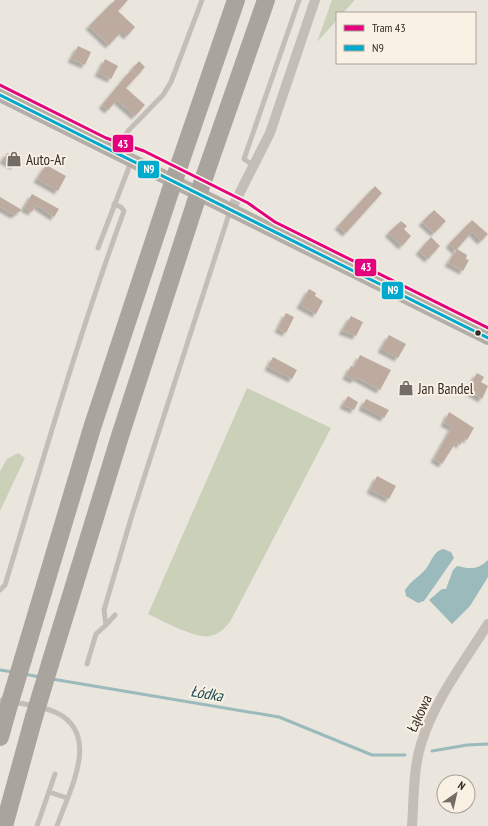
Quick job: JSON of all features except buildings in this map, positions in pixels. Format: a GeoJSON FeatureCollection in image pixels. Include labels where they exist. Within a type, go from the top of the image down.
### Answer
{"type":"FeatureCollection","features":[{"type":"Feature","properties":{"kind":"highway"},"geometry":{"type":"LineString","coordinates":[[0,737],[3,706],[22,659],[92,428],[170,192],[236,0]]}},
{"type":"Feature","properties":{"kind":"highway"},"geometry":{"type":"LineString","coordinates":[[4,826],[34,717],[120,436],[195,204],[266,0]]}},
{"type":"Feature","properties":{"kind":"main road"},"geometry":{"type":"LineString","coordinates":[[0,96],[488,338]]}},
{"type":"Feature","properties":{"kind":"street"},"geometry":{"type":"LineString","coordinates":[[230,210],[270,133],[316,0]]}},
{"type":"Feature","properties":{"kind":"street","name":"Łąkowa"},"geometry":{"type":"LineString","coordinates":[[412,826],[415,773],[426,729],[435,709],[488,624]]}},
{"type":"Feature","properties":{"kind":"lane"},"geometry":{"type":"LineString","coordinates":[[116,153],[128,131],[163,95],[171,82],[202,0]]}},
{"type":"Feature","properties":{"kind":"lane"},"geometry":{"type":"LineString","coordinates":[[254,166],[244,159],[299,0]]}},
{"type":"Feature","properties":{"kind":"lane"},"geometry":{"type":"LineString","coordinates":[[98,248],[131,161]]}},
{"type":"Feature","properties":{"kind":"lane"},"geometry":{"type":"LineString","coordinates":[[0,590],[5,585],[108,254],[124,211],[121,207],[114,204]]}},
{"type":"Feature","properties":{"kind":"lane"},"geometry":{"type":"LineString","coordinates":[[106,625],[104,610],[108,595],[230,210]]}},
{"type":"Feature","properties":{"kind":"lane"},"geometry":{"type":"LineString","coordinates":[[88,664],[96,634],[115,615]]}},
{"type":"Feature","properties":{"kind":"lane"},"geometry":{"type":"LineString","coordinates":[[3,706],[46,709],[58,714],[74,728],[80,748],[80,762],[57,826]]}},
{"type":"Feature","properties":{"kind":"lane"},"geometry":{"type":"LineString","coordinates":[[37,826],[55,774]]}},
{"type":"Feature","properties":{"kind":"lane"},"geometry":{"type":"LineString","coordinates":[[49,792],[67,798]]}},
{"type":"Feature","properties":{"kind":"green space"},"geometry":{"type":"Polygon","coordinates":[[[332,0],[355,0],[344,12],[336,12],[336,21],[317,42],[332,0]]]}},
{"type":"Feature","properties":{"kind":"green space"},"geometry":{"type":"Polygon","coordinates":[[[247,388],[331,428],[230,622],[216,634],[210,636],[197,635],[179,629],[148,614],[247,388]]]}},
{"type":"Feature","properties":{"kind":"green space"},"geometry":{"type":"Polygon","coordinates":[[[18,453],[25,458],[0,511],[0,471],[7,459],[18,453]]]}},
{"type":"Feature","properties":{"kind":"water"},"geometry":{"type":"Polygon","coordinates":[[[443,549],[451,552],[454,558],[424,601],[418,603],[406,596],[405,590],[407,587],[420,575],[434,556],[443,549]]]}},
{"type":"Feature","properties":{"kind":"water"},"geometry":{"type":"Polygon","coordinates":[[[488,560],[488,577],[470,606],[452,624],[429,600],[442,589],[446,589],[453,570],[457,566],[474,568],[481,566],[488,560]]]}},
{"type":"Feature","properties":{"kind":"waterway","name":"Łódka"},"geometry":{"type":"LineString","coordinates":[[0,670],[13,672]]}},
{"type":"Feature","properties":{"kind":"waterway","name":"Łódka"},"geometry":{"type":"LineString","coordinates":[[24,674],[40,677]]}},
{"type":"Feature","properties":{"kind":"waterway","name":"Łódka"},"geometry":{"type":"LineString","coordinates":[[52,679],[279,717],[372,755],[405,755]]}},
{"type":"Feature","properties":{"kind":"waterway","name":"Łódka"},"geometry":{"type":"LineString","coordinates":[[432,751],[467,745],[488,744]]}},
{"type":"Feature","properties":{"kind":"tram line","name":"43"},"geometry":{"type":"LineString","coordinates":[[0,85],[106,138],[144,151],[248,203],[275,222],[488,328]]}},
{"type":"Feature","properties":{"kind":"transit line","name":"N9"},"geometry":{"type":"LineString","coordinates":[[0,95],[488,338]]}},
{"type":"Feature","properties":{"kind":"place","name":"Auto-Ar"},"geometry":{"type":"Point","coordinates":[14,159]}},
{"type":"Feature","properties":{"kind":"place","name":"Jan Bandel"},"geometry":{"type":"Point","coordinates":[406,388]}}]}
